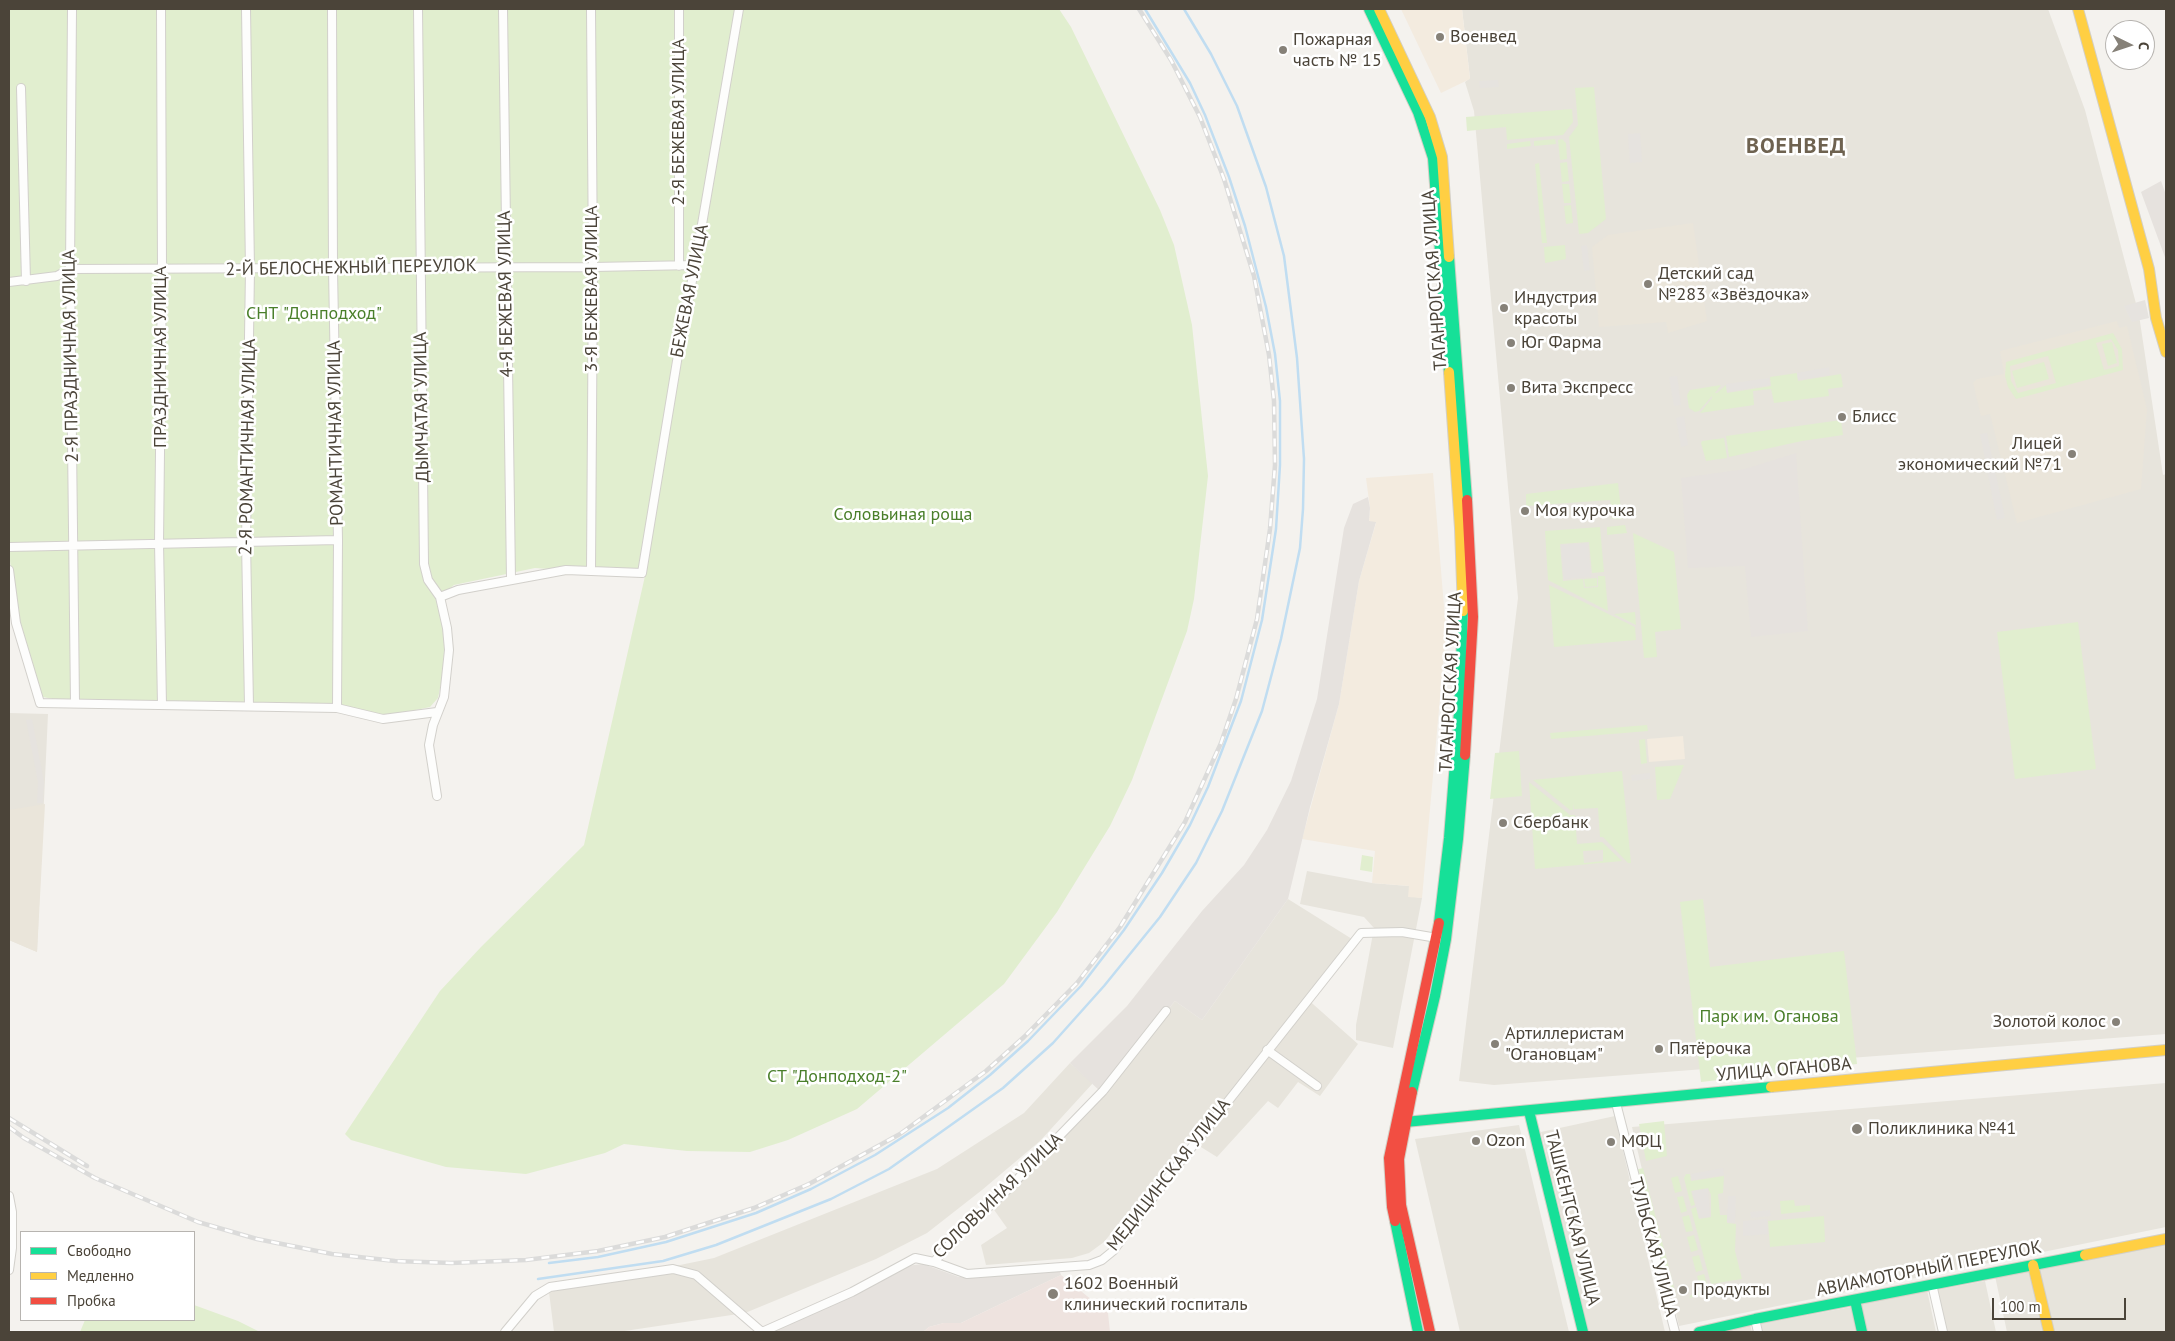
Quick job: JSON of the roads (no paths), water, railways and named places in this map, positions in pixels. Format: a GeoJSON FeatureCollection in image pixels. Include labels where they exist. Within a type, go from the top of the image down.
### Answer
{"type":"FeatureCollection","features":[{"type":"Feature","properties":{"kind":"main road","name":"ТАГАНРОГСКАЯ УЛИЦА"},"geometry":{"type":"LineString","coordinates":[[1369,9],[1418,112],[1432,158],[1462,499]]}},
{"type":"Feature","properties":{"kind":"main road","name":"ТАГАНРОГСКАЯ УЛИЦА"},"geometry":{"type":"LineString","coordinates":[[1380,9],[1426,108],[1438,138],[1442,157],[1462,499],[1463,640],[1441,939],[1414,1046],[1400,1122],[1389,1158],[1392,1207],[1418,1332]]}},
{"type":"Feature","properties":{"kind":"main road"},"geometry":{"type":"LineString","coordinates":[[2078,9],[2149,269],[2156,318],[2166,352]]}},
{"type":"Feature","properties":{"kind":"main road","name":"УЛИЦА ОГАНОВА"},"geometry":{"type":"LineString","coordinates":[[1400,1122],[2166,1050]]}},
{"type":"Feature","properties":{"kind":"main road","name":"ТАШКЕНТСКАЯ УЛИЦА"},"geometry":{"type":"LineString","coordinates":[[1529,1111],[1583,1332]]}},
{"type":"Feature","properties":{"kind":"main road","name":"ТАГАНРОГСКАЯ УЛИЦА"},"geometry":{"type":"LineString","coordinates":[[1400,1122],[1398,1159],[1401,1205],[1430,1332]]}},
{"type":"Feature","properties":{"kind":"main road","name":"АВИАМОТОРНЫЙ ПЕРЕУЛОК"},"geometry":{"type":"LineString","coordinates":[[1700,1332],[1756,1319],[2166,1239]]}},
{"type":"Feature","properties":{"kind":"main road"},"geometry":{"type":"LineString","coordinates":[[2033,1265],[2049,1332]]}},
{"type":"Feature","properties":{"kind":"main road"},"geometry":{"type":"LineString","coordinates":[[1855,1300],[1862,1332]]}},
{"type":"Feature","properties":{"kind":"street","name":"2-Я ПРАЗДНИЧНАЯ УЛИЦА"},"geometry":{"type":"LineString","coordinates":[[72,9],[70,269],[75,703]]}},
{"type":"Feature","properties":{"kind":"street","name":"ПРАЗДНИЧНАЯ УЛИЦА"},"geometry":{"type":"LineString","coordinates":[[161,9],[162,270],[159,543],[162,705]]}},
{"type":"Feature","properties":{"kind":"street","name":"2-Я РОМАНТИЧНАЯ УЛИЦА"},"geometry":{"type":"LineString","coordinates":[[246,9],[250,269],[246,541],[249,706]]}},
{"type":"Feature","properties":{"kind":"street","name":"РОМАНТИЧНАЯ УЛИЦА"},"geometry":{"type":"LineString","coordinates":[[332,9],[333,269],[338,540],[337,708]]}},
{"type":"Feature","properties":{"kind":"street","name":"ДЫМЧАТАЯ УЛИЦА"},"geometry":{"type":"LineString","coordinates":[[418,9],[424,564],[428,580],[440,597],[447,628],[449,650],[444,697],[437,712],[429,745],[437,796]]}},
{"type":"Feature","properties":{"kind":"street","name":"4-Я БЕЖЕВАЯ УЛИЦА"},"geometry":{"type":"LineString","coordinates":[[503,9],[510,579]]}},
{"type":"Feature","properties":{"kind":"street","name":"3-Я БЕЖЕВАЯ УЛИЦА"},"geometry":{"type":"LineString","coordinates":[[591,9],[593,267],[591,570]]}},
{"type":"Feature","properties":{"kind":"street","name":"2-Я БЕЖЕВАЯ УЛИЦА"},"geometry":{"type":"LineString","coordinates":[[679,9],[679,266]]}},
{"type":"Feature","properties":{"kind":"street","name":"БЕЖЕВАЯ УЛИЦА"},"geometry":{"type":"LineString","coordinates":[[591,570],[642,573],[679,349],[696,264],[740,9]]}},
{"type":"Feature","properties":{"kind":"street"},"geometry":{"type":"LineString","coordinates":[[21,88],[26,281]]}},
{"type":"Feature","properties":{"kind":"street","name":"2-Й БЕЛОСНЕЖНЫЙ ПЕРЕУЛОК"},"geometry":{"type":"LineString","coordinates":[[9,282],[57,276],[70,269],[593,267],[679,266],[696,264]]}},
{"type":"Feature","properties":{"kind":"street"},"geometry":{"type":"LineString","coordinates":[[9,547],[338,540]]}},
{"type":"Feature","properties":{"kind":"street"},"geometry":{"type":"LineString","coordinates":[[9,570],[16,624],[40,703],[337,708],[383,719],[437,712]]}},
{"type":"Feature","properties":{"kind":"street"},"geometry":{"type":"LineString","coordinates":[[440,597],[458,590],[510,579],[566,570],[591,570]]}},
{"type":"Feature","properties":{"kind":"street","name":"МЕДИЦИНСКАЯ УЛИЦА"},"geometry":{"type":"LineString","coordinates":[[934,1262],[967,1274],[1090,1265],[1102,1260],[1114,1251],[1134,1221],[1267,1050],[1361,934],[1402,932],[1441,939]]}},
{"type":"Feature","properties":{"kind":"street","name":"СОЛОВЬИНАЯ УЛИЦА"},"geometry":{"type":"LineString","coordinates":[[506,1332],[534,1296],[550,1287],[674,1269],[696,1275],[762,1332],[852,1292],[915,1258],[934,1262],[959,1234],[1006,1191],[1103,1091],[1166,1011]]}},
{"type":"Feature","properties":{"kind":"street"},"geometry":{"type":"LineString","coordinates":[[1267,1050],[1317,1086]]}},
{"type":"Feature","properties":{"kind":"street","name":"ТУЛЬСКАЯ УЛИЦА"},"geometry":{"type":"LineString","coordinates":[[1616,1102],[1675,1332]]}},
{"type":"Feature","properties":{"kind":"street"},"geometry":{"type":"LineString","coordinates":[[9,1196],[12,1212],[12,1248],[9,1270]]}},
{"type":"Feature","properties":{"kind":"street"},"geometry":{"type":"LineString","coordinates":[[1932,1284],[1943,1332]]}},
{"type":"Feature","properties":{"kind":"street"},"geometry":{"type":"LineString","coordinates":[[1756,1319],[1758,1332]]}},
{"type":"Feature","properties":{"kind":"waterway"},"geometry":{"type":"LineString","coordinates":[[549,1263],[598,1257],[666,1242],[756,1213],[811,1189],[875,1155],[948,1108],[990,1075],[1028,1041],[1081,986],[1124,930],[1162,873],[1190,825],[1208,787],[1241,701],[1262,620],[1276,529],[1280,465],[1280,401],[1275,354],[1266,307],[1245,226],[1229,177],[1205,115],[1190,83],[1145,9]]}},
{"type":"Feature","properties":{"kind":"waterway"},"geometry":{"type":"LineString","coordinates":[[538,1279],[663,1261],[716,1245],[831,1199],[889,1169],[1003,1088],[1053,1043],[1104,986],[1160,917],[1196,863],[1222,811],[1262,711],[1281,639],[1300,548],[1304,459],[1297,358],[1284,256],[1266,187],[1237,106],[1211,54],[1184,9]]}},
{"type":"Feature","properties":{"kind":"railway"},"geometry":{"type":"LineString","coordinates":[[9,1127],[24,1138],[95,1178],[198,1222],[257,1239],[332,1254],[395,1261],[451,1263],[526,1260],[598,1251],[665,1237],[754,1208],[809,1184],[900,1134],[986,1071],[1024,1037],[1077,983],[1120,927],[1185,822],[1221,743],[1236,699],[1257,619],[1270,529],[1275,465],[1274,401],[1269,355],[1254,276],[1224,179],[1200,117],[1171,60],[1139,9]]}},
{"type":"Feature","properties":{"kind":"railway"},"geometry":{"type":"LineString","coordinates":[[9,1118],[87,1166]]}},
{"type":"Feature","properties":{"kind":"place","name":"Военвед"},"geometry":{"type":"Point","coordinates":[1440,37]}},
{"type":"Feature","properties":{"kind":"place","name":"Пожарная часть № 15"},"geometry":{"type":"Point","coordinates":[1283,50]}},
{"type":"Feature","properties":{"kind":"place","name":"Детский сад №283 «Звёздочка»"},"geometry":{"type":"Point","coordinates":[1648,284]}},
{"type":"Feature","properties":{"kind":"place","name":"Индустрия красоты"},"geometry":{"type":"Point","coordinates":[1504,308]}},
{"type":"Feature","properties":{"kind":"place","name":"Юг Фарма"},"geometry":{"type":"Point","coordinates":[1511,343]}},
{"type":"Feature","properties":{"kind":"place","name":"Вита Экспресс"},"geometry":{"type":"Point","coordinates":[1511,388]}},
{"type":"Feature","properties":{"kind":"place","name":"Блисс"},"geometry":{"type":"Point","coordinates":[1842,417]}},
{"type":"Feature","properties":{"kind":"place","name":"Лицей экономический №71"},"geometry":{"type":"Point","coordinates":[2072,454]}},
{"type":"Feature","properties":{"kind":"place","name":"Моя курочка"},"geometry":{"type":"Point","coordinates":[1525,511]}},
{"type":"Feature","properties":{"kind":"place","name":"Сбербанк"},"geometry":{"type":"Point","coordinates":[1503,823]}},
{"type":"Feature","properties":{"kind":"place","name":"Золотой колос"},"geometry":{"type":"Point","coordinates":[2116,1022]}},
{"type":"Feature","properties":{"kind":"place","name":"Артиллеристам \"Огановцам\""},"geometry":{"type":"Point","coordinates":[1495,1044]}},
{"type":"Feature","properties":{"kind":"place","name":"Пятёрочка"},"geometry":{"type":"Point","coordinates":[1659,1049]}},
{"type":"Feature","properties":{"kind":"place","name":"Поликлиника №41"},"geometry":{"type":"Point","coordinates":[1857,1129]}},
{"type":"Feature","properties":{"kind":"place","name":"Ozon"},"geometry":{"type":"Point","coordinates":[1476,1141]}},
{"type":"Feature","properties":{"kind":"place","name":"МФЦ"},"geometry":{"type":"Point","coordinates":[1611,1142]}},
{"type":"Feature","properties":{"kind":"place","name":"Продукты"},"geometry":{"type":"Point","coordinates":[1683,1290]}},
{"type":"Feature","properties":{"kind":"place","name":"1602 Военный клинический госпиталь"},"geometry":{"type":"Point","coordinates":[1053,1294]}},
{"type":"Feature","properties":{"kind":"district","name":"ВОЕНВЕД"},"geometry":{"type":"Point","coordinates":[1796,147]}},
{"type":"Feature","properties":{"kind":"park label","name":"СНТ \"Донподход\""},"geometry":{"type":"Point","coordinates":[314,314]}},
{"type":"Feature","properties":{"kind":"park label","name":"Соловьиная роща"},"geometry":{"type":"Point","coordinates":[903,515]}},
{"type":"Feature","properties":{"kind":"park label","name":"Парк им. Оганова"},"geometry":{"type":"Point","coordinates":[1769,1017]}},
{"type":"Feature","properties":{"kind":"park label","name":"СТ \"Донподход-2\""},"geometry":{"type":"Point","coordinates":[837,1077]}}]}
